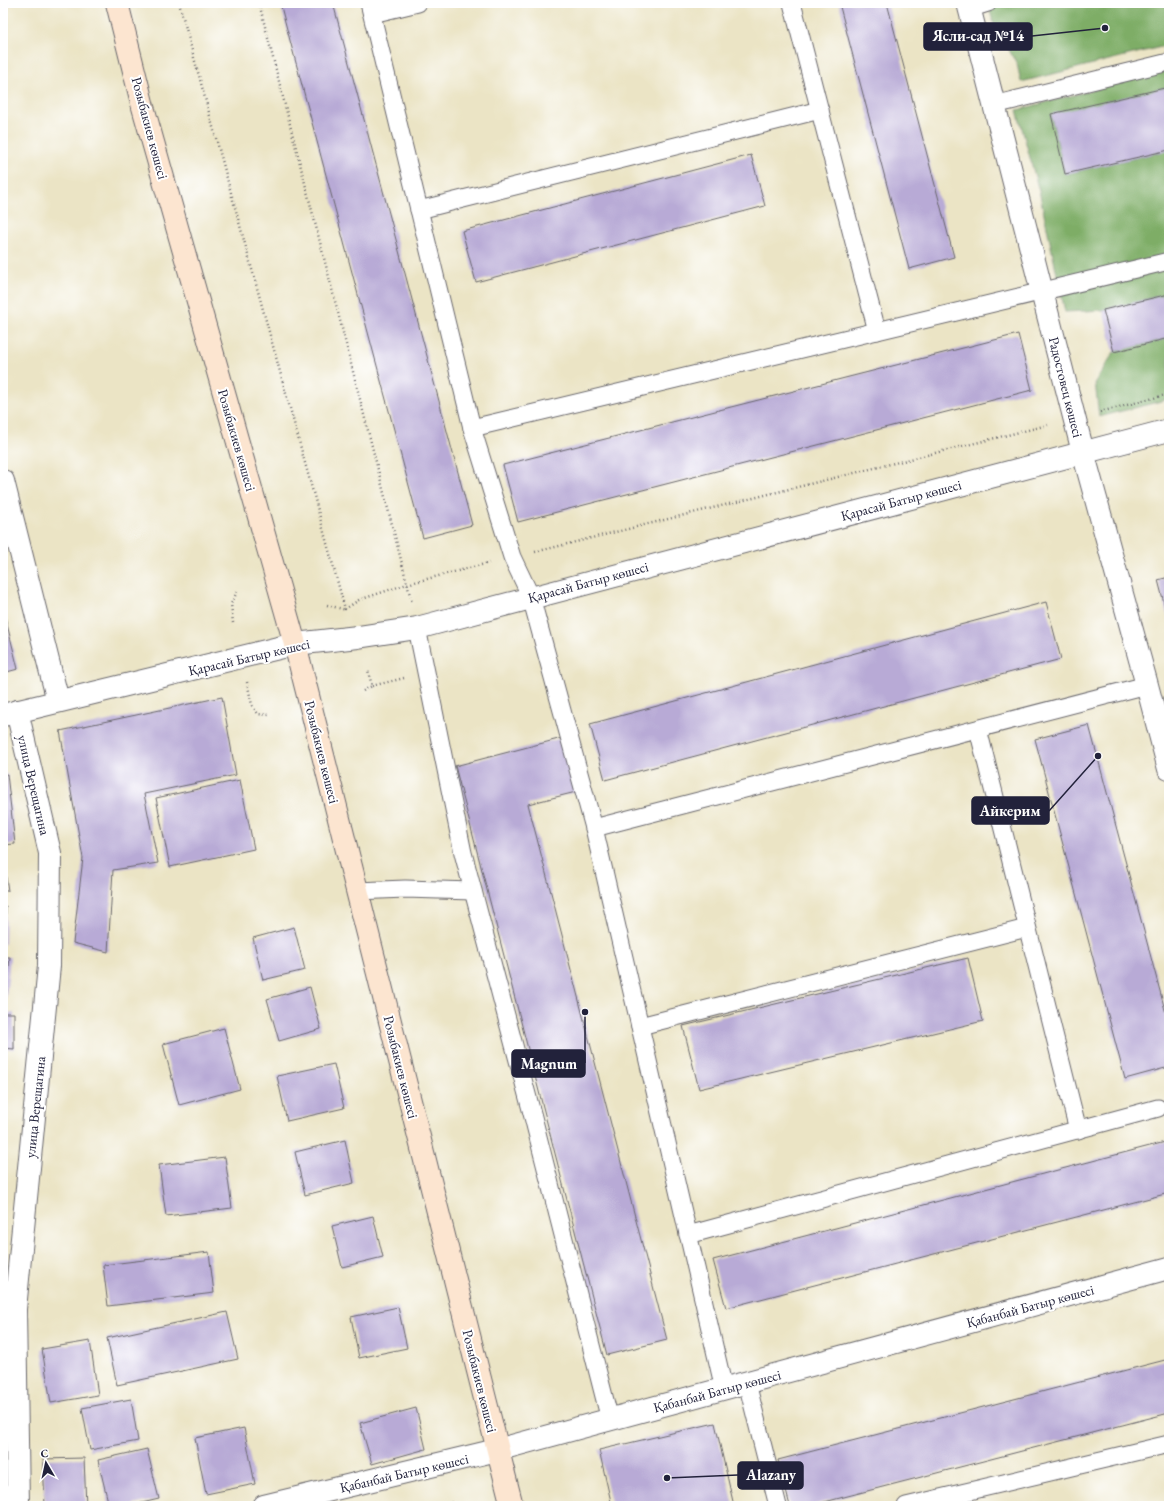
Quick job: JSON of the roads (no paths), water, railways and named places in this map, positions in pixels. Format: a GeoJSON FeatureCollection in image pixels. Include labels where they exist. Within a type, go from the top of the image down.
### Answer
{"type":"FeatureCollection","features":[{"type":"Feature","properties":{"kind":"main road","name":"Розыбакиев көшесі"},"geometry":{"type":"LineString","coordinates":[[117,3],[143,107],[295,644],[512,1506]]}},
{"type":"Feature","properties":{"kind":"street","name":"Радостовец көшесі"},"geometry":{"type":"LineString","coordinates":[[975,5],[994,106],[1074,419],[1169,769]]}},
{"type":"Feature","properties":{"kind":"street","name":"Қарасай Батыр көшесі"},"geometry":{"type":"LineString","coordinates":[[10,713],[295,644],[358,637],[417,628],[1169,430]]}},
{"type":"Feature","properties":{"kind":"street"},"geometry":{"type":"LineString","coordinates":[[3,481],[58,701]]}},
{"type":"Feature","properties":{"kind":"street","name":"улица Верещагина"},"geometry":{"type":"LineString","coordinates":[[10,713],[50,853],[49,966],[15,1310],[18,1506]]}},
{"type":"Feature","properties":{"kind":"street","name":"Қабанбай Батыр көшесі"},"geometry":{"type":"LineString","coordinates":[[264,1506],[497,1450],[1169,1268]]}},
{"type":"Feature","properties":{"kind":"lane"},"geometry":{"type":"LineString","coordinates":[[418,3],[371,9],[472,428],[512,557],[531,597],[594,828],[724,1389]]}},
{"type":"Feature","properties":{"kind":"lane"},"geometry":{"type":"LineString","coordinates":[[792,3],[877,331]]}},
{"type":"Feature","properties":{"kind":"lane"},"geometry":{"type":"LineString","coordinates":[[994,106],[1169,62]]}},
{"type":"Feature","properties":{"kind":"lane"},"geometry":{"type":"LineString","coordinates":[[419,210],[820,110]]}},
{"type":"Feature","properties":{"kind":"lane"},"geometry":{"type":"LineString","coordinates":[[472,428],[1169,261]]}},
{"type":"Feature","properties":{"kind":"lane"},"geometry":{"type":"LineString","coordinates":[[417,628],[463,853],[535,1124],[610,1420]]}},
{"type":"Feature","properties":{"kind":"lane"},"geometry":{"type":"LineString","coordinates":[[594,828],[1147,685]]}},
{"type":"Feature","properties":{"kind":"lane"},"geometry":{"type":"LineString","coordinates":[[978,729],[1078,1130]]}},
{"type":"Feature","properties":{"kind":"lane"},"geometry":{"type":"LineString","coordinates":[[357,891],[405,889],[473,891]]}},
{"type":"Feature","properties":{"kind":"lane"},"geometry":{"type":"LineString","coordinates":[[640,1026],[1028,928]]}},
{"type":"Feature","properties":{"kind":"lane"},"geometry":{"type":"LineString","coordinates":[[688,1234],[1158,1108]]}},
{"type":"Feature","properties":{"kind":"lane"},"geometry":{"type":"LineString","coordinates":[[747,1382],[778,1506]]}},
{"type":"Feature","properties":{"kind":"lane"},"geometry":{"type":"LineString","coordinates":[[906,1506],[1169,1444]]}},
{"type":"Feature","properties":{"kind":"place","name":"Ясли-сад №14"},"geometry":{"type":"Point","coordinates":[1105,28]}},
{"type":"Feature","properties":{"kind":"place","name":"Айкерим"},"geometry":{"type":"Point","coordinates":[1098,756]}},
{"type":"Feature","properties":{"kind":"place","name":"Magnum"},"geometry":{"type":"Point","coordinates":[585,1012]}},
{"type":"Feature","properties":{"kind":"place","name":"Alazany"},"geometry":{"type":"Point","coordinates":[667,1478]}}]}
